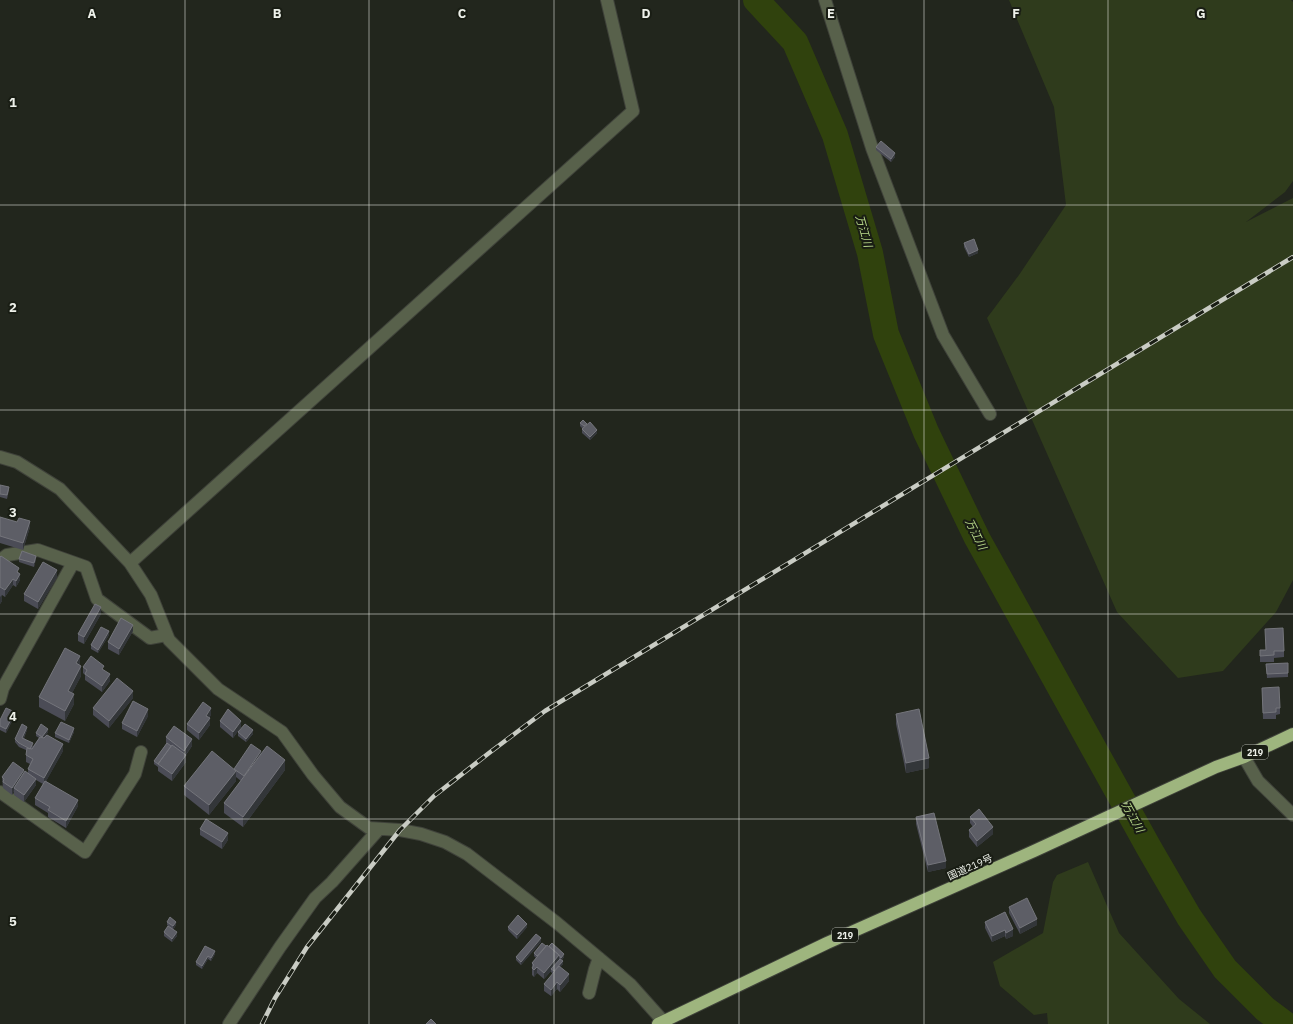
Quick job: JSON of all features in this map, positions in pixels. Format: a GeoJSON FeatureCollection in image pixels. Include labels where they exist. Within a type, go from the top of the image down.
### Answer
{"type":"FeatureCollection","features":[{"type":"Feature","properties":{"kind":"highway","name":"国道219号"},"geometry":{"type":"LineString","coordinates":[[661,1023],[827,943],[1034,851],[1216,767],[1244,757],[1293,734]]}},
{"type":"Feature","properties":{"kind":"street"},"geometry":{"type":"LineString","coordinates":[[130,563],[633,111],[607,0]]}},
{"type":"Feature","properties":{"kind":"street"},"geometry":{"type":"LineString","coordinates":[[825,0],[872,148],[943,335],[990,414]]}},
{"type":"Feature","properties":{"kind":"street"},"geometry":{"type":"LineString","coordinates":[[0,457],[18,462],[60,489],[130,563],[151,594],[169,640],[218,689],[282,732],[340,808],[369,828],[400,830],[421,834],[445,842],[467,854],[600,958],[630,984],[661,1023]]}},
{"type":"Feature","properties":{"kind":"street"},"geometry":{"type":"LineString","coordinates":[[0,560],[7,555],[38,550],[86,567],[97,599],[150,638],[166,635]]}},
{"type":"Feature","properties":{"kind":"street"},"geometry":{"type":"LineString","coordinates":[[0,699],[3,688],[74,563]]}},
{"type":"Feature","properties":{"kind":"street"},"geometry":{"type":"LineString","coordinates":[[0,792],[85,852],[135,774],[141,752]]}},
{"type":"Feature","properties":{"kind":"street"},"geometry":{"type":"LineString","coordinates":[[1244,757],[1258,781],[1293,815]]}},
{"type":"Feature","properties":{"kind":"street"},"geometry":{"type":"LineString","coordinates":[[229,1024],[280,947],[315,898],[332,882],[379,828]]}},
{"type":"Feature","properties":{"kind":"street"},"geometry":{"type":"LineString","coordinates":[[588,993],[594,969],[600,958]]}},
{"type":"Feature","properties":{"kind":"green space"},"geometry":{"type":"Polygon","coordinates":[[[1009,0],[1291,0],[1293,2],[1293,181],[1285,192],[1246,222],[1293,198],[1293,580],[1276,612],[1223,671],[1178,678],[1117,612],[987,318],[1019,275],[1066,205],[1054,107],[1009,0]]]}},
{"type":"Feature","properties":{"kind":"green space"},"geometry":{"type":"Polygon","coordinates":[[[1088,862],[1119,933],[1179,999],[1210,1024],[1048,1024],[1047,1013],[1034,1015],[1000,986],[993,962],[1043,933],[1053,882],[1057,875],[1088,862]]]}},
{"type":"Feature","properties":{"kind":"building"},"geometry":{"type":"Polygon","coordinates":[[[881,141],[895,153],[891,159],[876,147],[881,141]]]}},
{"type":"Feature","properties":{"kind":"building"},"geometry":{"type":"Polygon","coordinates":[[[974,239],[978,250],[969,254],[964,243],[974,239]]]}},
{"type":"Feature","properties":{"kind":"building"},"geometry":{"type":"Polygon","coordinates":[[[583,420],[587,424],[584,426],[580,423],[583,420]]]}},
{"type":"Feature","properties":{"kind":"building"},"geometry":{"type":"Polygon","coordinates":[[[590,422],[597,430],[590,437],[582,429],[590,422]]]}},
{"type":"Feature","properties":{"kind":"building"},"geometry":{"type":"Polygon","coordinates":[[[0,485],[9,487],[7,495],[0,494],[0,485]]]}},
{"type":"Feature","properties":{"kind":"building"},"geometry":{"type":"Polygon","coordinates":[[[0,517],[17,522],[19,518],[30,521],[23,543],[0,536],[0,517]]]}},
{"type":"Feature","properties":{"kind":"building"},"geometry":{"type":"Polygon","coordinates":[[[22,551],[36,556],[34,563],[19,559],[22,551]]]}},
{"type":"Feature","properties":{"kind":"building"},"geometry":{"type":"Polygon","coordinates":[[[1,556],[19,568],[17,572],[20,574],[16,581],[13,579],[5,590],[0,587],[1,556]]]}},
{"type":"Feature","properties":{"kind":"building"},"geometry":{"type":"Polygon","coordinates":[[[43,562],[57,570],[38,602],[24,594],[43,562]]]}},
{"type":"Feature","properties":{"kind":"building"},"geometry":{"type":"Polygon","coordinates":[[[95,604],[101,607],[84,637],[78,634],[95,604]]]}},
{"type":"Feature","properties":{"kind":"building"},"geometry":{"type":"Polygon","coordinates":[[[121,618],[133,625],[119,649],[108,642],[121,618]]]}},
{"type":"Feature","properties":{"kind":"building"},"geometry":{"type":"Polygon","coordinates":[[[101,627],[109,631],[98,650],[91,645],[101,627]]]}},
{"type":"Feature","properties":{"kind":"building"},"geometry":{"type":"Polygon","coordinates":[[[1283,628],[1284,651],[1274,651],[1274,655],[1260,656],[1260,650],[1266,650],[1265,629],[1283,628]]]}},
{"type":"Feature","properties":{"kind":"building"},"geometry":{"type":"Polygon","coordinates":[[[65,648],[80,656],[76,663],[81,666],[68,691],[74,694],[65,711],[39,697],[65,648]]]}},
{"type":"Feature","properties":{"kind":"building"},"geometry":{"type":"Polygon","coordinates":[[[91,656],[104,666],[102,669],[110,674],[102,686],[85,674],[87,670],[83,667],[91,656]]]}},
{"type":"Feature","properties":{"kind":"building"},"geometry":{"type":"Polygon","coordinates":[[[1288,663],[1288,673],[1267,674],[1266,664],[1288,663]]]}},
{"type":"Feature","properties":{"kind":"building"},"geometry":{"type":"Polygon","coordinates":[[[117,678],[133,691],[109,721],[93,708],[117,678]]]}},
{"type":"Feature","properties":{"kind":"building"},"geometry":{"type":"Polygon","coordinates":[[[1279,687],[1280,708],[1276,708],[1276,712],[1263,713],[1262,688],[1279,687]]]}},
{"type":"Feature","properties":{"kind":"building"},"geometry":{"type":"Polygon","coordinates":[[[133,701],[148,709],[137,731],[122,723],[133,701]]]}},
{"type":"Feature","properties":{"kind":"building"},"geometry":{"type":"Polygon","coordinates":[[[203,702],[211,708],[206,716],[210,718],[199,733],[187,724],[203,702]]]}},
{"type":"Feature","properties":{"kind":"building"},"geometry":{"type":"Polygon","coordinates":[[[6,708],[15,712],[6,729],[0,726],[0,720],[6,708]]]}},
{"type":"Feature","properties":{"kind":"building"},"geometry":{"type":"Polygon","coordinates":[[[228,709],[241,721],[233,732],[220,721],[228,709]]]}},
{"type":"Feature","properties":{"kind":"building"},"geometry":{"type":"Polygon","coordinates":[[[919,709],[929,758],[906,763],[896,714],[919,709]]]}},
{"type":"Feature","properties":{"kind":"building"},"geometry":{"type":"Polygon","coordinates":[[[61,722],[74,728],[69,740],[55,733],[61,722]]]}},
{"type":"Feature","properties":{"kind":"building"},"geometry":{"type":"Polygon","coordinates":[[[22,724],[27,727],[22,738],[33,743],[30,749],[15,739],[22,724]]]}},
{"type":"Feature","properties":{"kind":"building"},"geometry":{"type":"Polygon","coordinates":[[[41,724],[48,729],[42,737],[36,733],[41,724]]]}},
{"type":"Feature","properties":{"kind":"building"},"geometry":{"type":"Polygon","coordinates":[[[245,724],[253,730],[246,739],[238,732],[245,724]]]}},
{"type":"Feature","properties":{"kind":"building"},"geometry":{"type":"Polygon","coordinates":[[[174,726],[192,739],[184,751],[166,737],[174,726]]]}},
{"type":"Feature","properties":{"kind":"building"},"geometry":{"type":"Polygon","coordinates":[[[47,735],[63,744],[44,778],[28,769],[33,759],[26,755],[27,748],[32,749],[40,737],[44,738],[47,735]]]}},
{"type":"Feature","properties":{"kind":"building"},"geometry":{"type":"Polygon","coordinates":[[[167,743],[171,746],[158,764],[154,761],[167,743]]]}},
{"type":"Feature","properties":{"kind":"building"},"geometry":{"type":"Polygon","coordinates":[[[251,744],[261,751],[244,776],[234,769],[251,744]]]}},
{"type":"Feature","properties":{"kind":"building"},"geometry":{"type":"Polygon","coordinates":[[[172,745],[186,755],[172,774],[158,764],[172,745]]]}},
{"type":"Feature","properties":{"kind":"building"},"geometry":{"type":"Polygon","coordinates":[[[267,746],[285,760],[243,817],[224,803],[267,746]]]}},
{"type":"Feature","properties":{"kind":"building"},"geometry":{"type":"Polygon","coordinates":[[[212,751],[236,771],[209,805],[184,786],[212,751]]]}},
{"type":"Feature","properties":{"kind":"building"},"geometry":{"type":"Polygon","coordinates":[[[13,762],[24,770],[12,788],[3,782],[4,779],[2,777],[13,762]]]}},
{"type":"Feature","properties":{"kind":"building"},"geometry":{"type":"Polygon","coordinates":[[[25,771],[36,779],[24,795],[14,788],[25,771]]]}},
{"type":"Feature","properties":{"kind":"building"},"geometry":{"type":"Polygon","coordinates":[[[45,781],[78,800],[66,821],[48,810],[50,807],[35,798],[45,781]]]}},
{"type":"Feature","properties":{"kind":"building"},"geometry":{"type":"Polygon","coordinates":[[[979,809],[993,827],[977,841],[969,830],[976,824],[970,817],[979,809]]]}},
{"type":"Feature","properties":{"kind":"building"},"geometry":{"type":"Polygon","coordinates":[[[934,813],[946,861],[928,865],[916,817],[934,813]]]}},
{"type":"Feature","properties":{"kind":"building"},"geometry":{"type":"Polygon","coordinates":[[[206,819],[228,833],[222,842],[200,829],[206,819]]]}},
{"type":"Feature","properties":{"kind":"building"},"geometry":{"type":"Polygon","coordinates":[[[1027,898],[1037,919],[1020,928],[1009,907],[1027,898]]]}},
{"type":"Feature","properties":{"kind":"building"},"geometry":{"type":"Polygon","coordinates":[[[1005,912],[1013,929],[1006,933],[1005,930],[992,936],[985,922],[1005,912]]]}},
{"type":"Feature","properties":{"kind":"building"},"geometry":{"type":"Polygon","coordinates":[[[518,915],[527,924],[517,935],[508,927],[518,915]]]}},
{"type":"Feature","properties":{"kind":"building"},"geometry":{"type":"Polygon","coordinates":[[[170,917],[176,922],[173,926],[167,922],[170,917]]]}},
{"type":"Feature","properties":{"kind":"building"},"geometry":{"type":"Polygon","coordinates":[[[168,926],[177,932],[172,939],[164,932],[168,926]]]}},
{"type":"Feature","properties":{"kind":"building"},"geometry":{"type":"Polygon","coordinates":[[[536,934],[541,938],[521,962],[516,957],[536,934]]]}},
{"type":"Feature","properties":{"kind":"building"},"geometry":{"type":"Polygon","coordinates":[[[542,943],[546,946],[537,956],[534,953],[542,943]]]}},
{"type":"Feature","properties":{"kind":"building"},"geometry":{"type":"Polygon","coordinates":[[[552,943],[564,954],[561,958],[549,946],[552,943]]]}},
{"type":"Feature","properties":{"kind":"building"},"geometry":{"type":"Polygon","coordinates":[[[547,945],[559,955],[544,973],[537,967],[534,970],[532,968],[534,965],[532,963],[547,945]]]}},
{"type":"Feature","properties":{"kind":"building"},"geometry":{"type":"Polygon","coordinates":[[[205,946],[215,951],[211,958],[208,956],[202,966],[196,962],[205,946]]]}},
{"type":"Feature","properties":{"kind":"building"},"geometry":{"type":"Polygon","coordinates":[[[560,959],[563,961],[554,971],[551,969],[560,959]]]}},
{"type":"Feature","properties":{"kind":"building"},"geometry":{"type":"Polygon","coordinates":[[[559,966],[569,974],[560,985],[557,982],[551,990],[544,984],[559,966]]]}},
{"type":"Feature","properties":{"kind":"building"},"geometry":{"type":"Polygon","coordinates":[[[431,1019],[436,1024],[426,1024],[431,1019]]]}},
{"type":"Feature","properties":{"kind":"waterway","name":"万江川"},"geometry":{"type":"LineString","coordinates":[[756,0],[795,42],[835,135],[870,253],[886,334],[926,432],[977,538],[1149,848],[1189,917],[1225,969],[1265,1009],[1285,1024]]}},
{"type":"Feature","properties":{"kind":"railway"},"geometry":{"type":"LineString","coordinates":[[262,1024],[275,998],[307,947],[400,830],[434,796],[545,711],[1293,257]]}}]}
